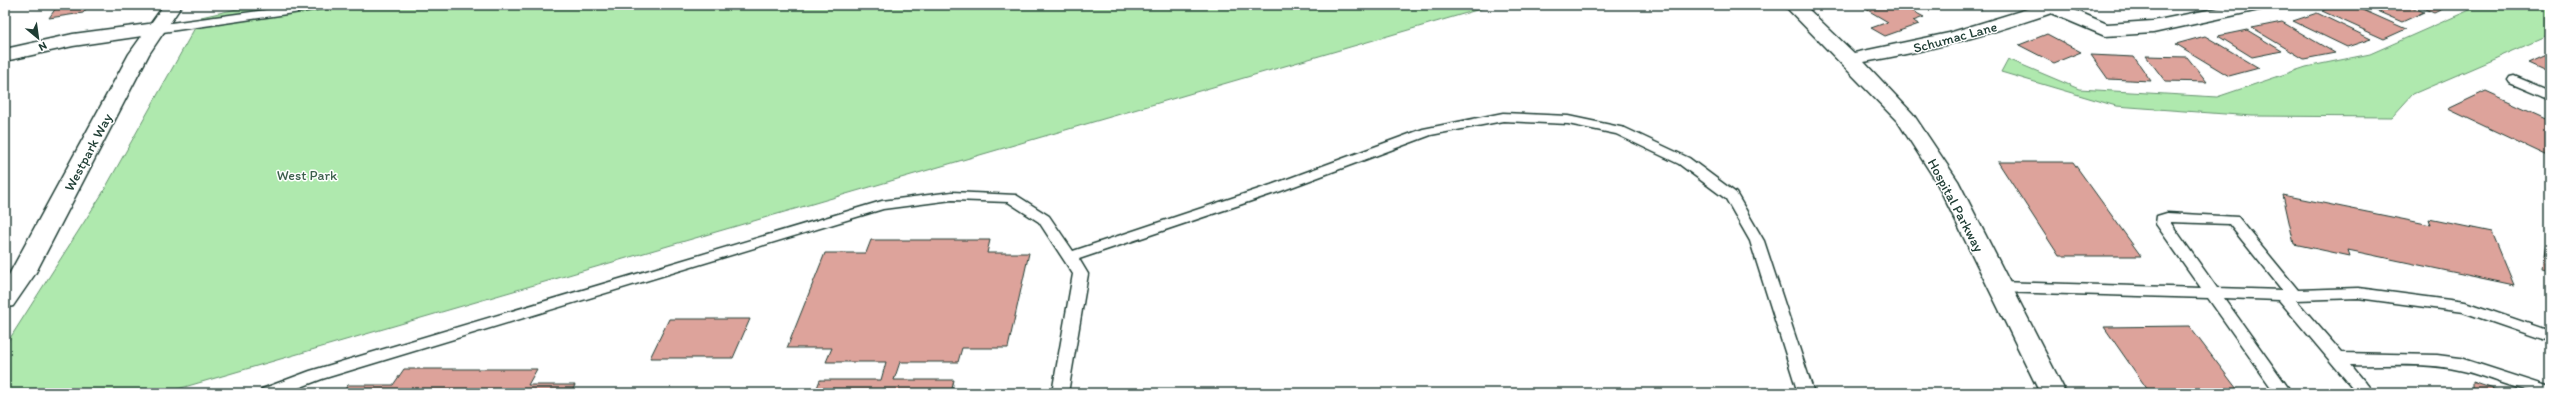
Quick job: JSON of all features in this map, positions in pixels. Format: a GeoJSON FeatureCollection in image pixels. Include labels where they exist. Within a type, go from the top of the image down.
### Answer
{"type":"FeatureCollection","features":[{"type":"Feature","properties":{"kind":"street","name":"Westpark Way"},"geometry":{"type":"LineString","coordinates":[[5,300],[23,274],[139,54],[173,5]]}},
{"type":"Feature","properties":{"kind":"street","name":"Hospital Parkway"},"geometry":{"type":"LineString","coordinates":[[1793,5],[1850,59],[1906,118],[1947,181],[1998,287],[2053,393]]}},
{"type":"Feature","properties":{"kind":"street"},"geometry":{"type":"LineString","coordinates":[[2054,6],[2105,30],[2153,27],[2259,5]]}},
{"type":"Feature","properties":{"kind":"street","name":"Schumac Lane"},"geometry":{"type":"LineString","coordinates":[[1850,59],[1908,50],[1955,39],[2054,6]]}},
{"type":"Feature","properties":{"kind":"street"},"geometry":{"type":"LineString","coordinates":[[5,55],[74,40],[156,29]]}},
{"type":"Feature","properties":{"kind":"lane"},"geometry":{"type":"LineString","coordinates":[[156,29],[328,5]]}},
{"type":"Feature","properties":{"kind":"lane"},"geometry":{"type":"LineString","coordinates":[[2514,80],[2550,96]]}},
{"type":"Feature","properties":{"kind":"lane"},"geometry":{"type":"LineString","coordinates":[[1070,257],[1276,188],[1428,132],[1503,117],[1568,120],[1620,132],[1684,161],[1731,196],[1757,241],[1806,393]]}},
{"type":"Feature","properties":{"kind":"lane"},"geometry":{"type":"LineString","coordinates":[[268,393],[316,375],[882,205],[952,196],[1011,198],[1044,219],[1081,274],[1060,393]]}},
{"type":"Feature","properties":{"kind":"lane"},"geometry":{"type":"LineString","coordinates":[[2284,393],[2210,293],[2163,224],[2162,219],[2167,217],[2233,220],[2288,295],[2366,393]]}},
{"type":"Feature","properties":{"kind":"lane"},"geometry":{"type":"LineString","coordinates":[[1998,287],[2288,295],[2358,293],[2465,307],[2550,337]]}},
{"type":"Feature","properties":{"kind":"lane"},"geometry":{"type":"LineString","coordinates":[[2338,359],[2437,361],[2460,364],[2550,393]]}},
{"type":"Feature","properties":{"kind":"green space","name":"West Park"},"geometry":{"type":"Polygon","coordinates":[[[255,5],[1494,5],[164,393],[5,393],[5,346],[102,194],[201,17],[255,5]]]}},
{"type":"Feature","properties":{"kind":"green space"},"geometry":{"type":"Polygon","coordinates":[[[2481,5],[2550,5],[2550,35],[2413,94],[2392,117],[2252,116],[2116,106],[2001,72],[2008,59],[2079,89],[2217,97],[2306,67],[2370,54],[2481,5]]]}},
{"type":"Feature","properties":{"kind":"building"},"geometry":{"type":"Polygon","coordinates":[[[58,5],[89,5],[83,13],[49,18],[58,5]]]}},
{"type":"Feature","properties":{"kind":"building"},"geometry":{"type":"Polygon","coordinates":[[[1859,5],[1901,5],[1924,17],[1913,21],[1919,24],[1885,36],[1871,28],[1888,22],[1859,5]]]}},
{"type":"Feature","properties":{"kind":"building"},"geometry":{"type":"Polygon","coordinates":[[[2336,5],[2352,5],[2406,29],[2384,39],[2322,11],[2336,5]]]}},
{"type":"Feature","properties":{"kind":"building"},"geometry":{"type":"Polygon","coordinates":[[[2363,5],[2406,5],[2424,12],[2402,22],[2363,5]]]}},
{"type":"Feature","properties":{"kind":"building"},"geometry":{"type":"Polygon","coordinates":[[[2416,5],[2451,5],[2434,13],[2416,5]]]}},
{"type":"Feature","properties":{"kind":"building"},"geometry":{"type":"Polygon","coordinates":[[[2317,13],[2371,39],[2347,47],[2293,21],[2317,13]]]}},
{"type":"Feature","properties":{"kind":"building"},"geometry":{"type":"Polygon","coordinates":[[[2282,22],[2335,53],[2304,59],[2252,28],[2282,22]]]}},
{"type":"Feature","properties":{"kind":"building"},"geometry":{"type":"Polygon","coordinates":[[[2247,30],[2282,51],[2252,57],[2218,36],[2247,30]]]}},
{"type":"Feature","properties":{"kind":"building"},"geometry":{"type":"Polygon","coordinates":[[[2047,34],[2081,52],[2054,63],[2019,45],[2047,34]]]}},
{"type":"Feature","properties":{"kind":"building"},"geometry":{"type":"Polygon","coordinates":[[[2205,36],[2259,68],[2229,76],[2176,44],[2205,36]]]}},
{"type":"Feature","properties":{"kind":"building"},"geometry":{"type":"Polygon","coordinates":[[[2550,53],[2550,73],[2528,63],[2550,53]]]}},
{"type":"Feature","properties":{"kind":"building"},"geometry":{"type":"Polygon","coordinates":[[[2091,55],[2134,57],[2151,81],[2108,79],[2091,55]]]}},
{"type":"Feature","properties":{"kind":"building"},"geometry":{"type":"Polygon","coordinates":[[[2146,56],[2187,57],[2207,82],[2165,81],[2146,56]]]}},
{"type":"Feature","properties":{"kind":"building"},"geometry":{"type":"Polygon","coordinates":[[[2486,91],[2550,120],[2550,157],[2448,109],[2486,91]]]}},
{"type":"Feature","properties":{"kind":"building"},"geometry":{"type":"Polygon","coordinates":[[[1998,162],[2073,162],[2141,256],[2059,256],[1998,162]]]}},
{"type":"Feature","properties":{"kind":"building"},"geometry":{"type":"Polygon","coordinates":[[[2283,195],[2431,225],[2429,219],[2492,232],[2514,285],[2348,250],[2350,256],[2294,244],[2283,195]]]}},
{"type":"Feature","properties":{"kind":"building"},"geometry":{"type":"Polygon","coordinates":[[[871,240],[990,240],[987,253],[1029,253],[1008,348],[962,348],[958,362],[900,362],[894,380],[954,380],[951,393],[815,393],[820,380],[881,380],[886,362],[826,362],[832,348],[787,348],[825,253],[866,253],[871,240]]]}},
{"type":"Feature","properties":{"kind":"building"},"geometry":{"type":"Polygon","coordinates":[[[2546,244],[2550,246],[2550,271],[2542,269],[2546,244]]]}},
{"type":"Feature","properties":{"kind":"building"},"geometry":{"type":"Polygon","coordinates":[[[669,319],[750,319],[733,358],[650,358],[669,319]]]}},
{"type":"Feature","properties":{"kind":"building"},"geometry":{"type":"Polygon","coordinates":[[[2189,326],[2240,393],[2150,393],[2104,327],[2189,326]]]}},
{"type":"Feature","properties":{"kind":"building"},"geometry":{"type":"Polygon","coordinates":[[[404,369],[537,369],[528,385],[575,385],[571,393],[342,393],[348,385],[393,385],[404,369]]]}},
{"type":"Feature","properties":{"kind":"building"},"geometry":{"type":"Polygon","coordinates":[[[2473,382],[2505,393],[2473,393],[2473,382]]]}}]}
